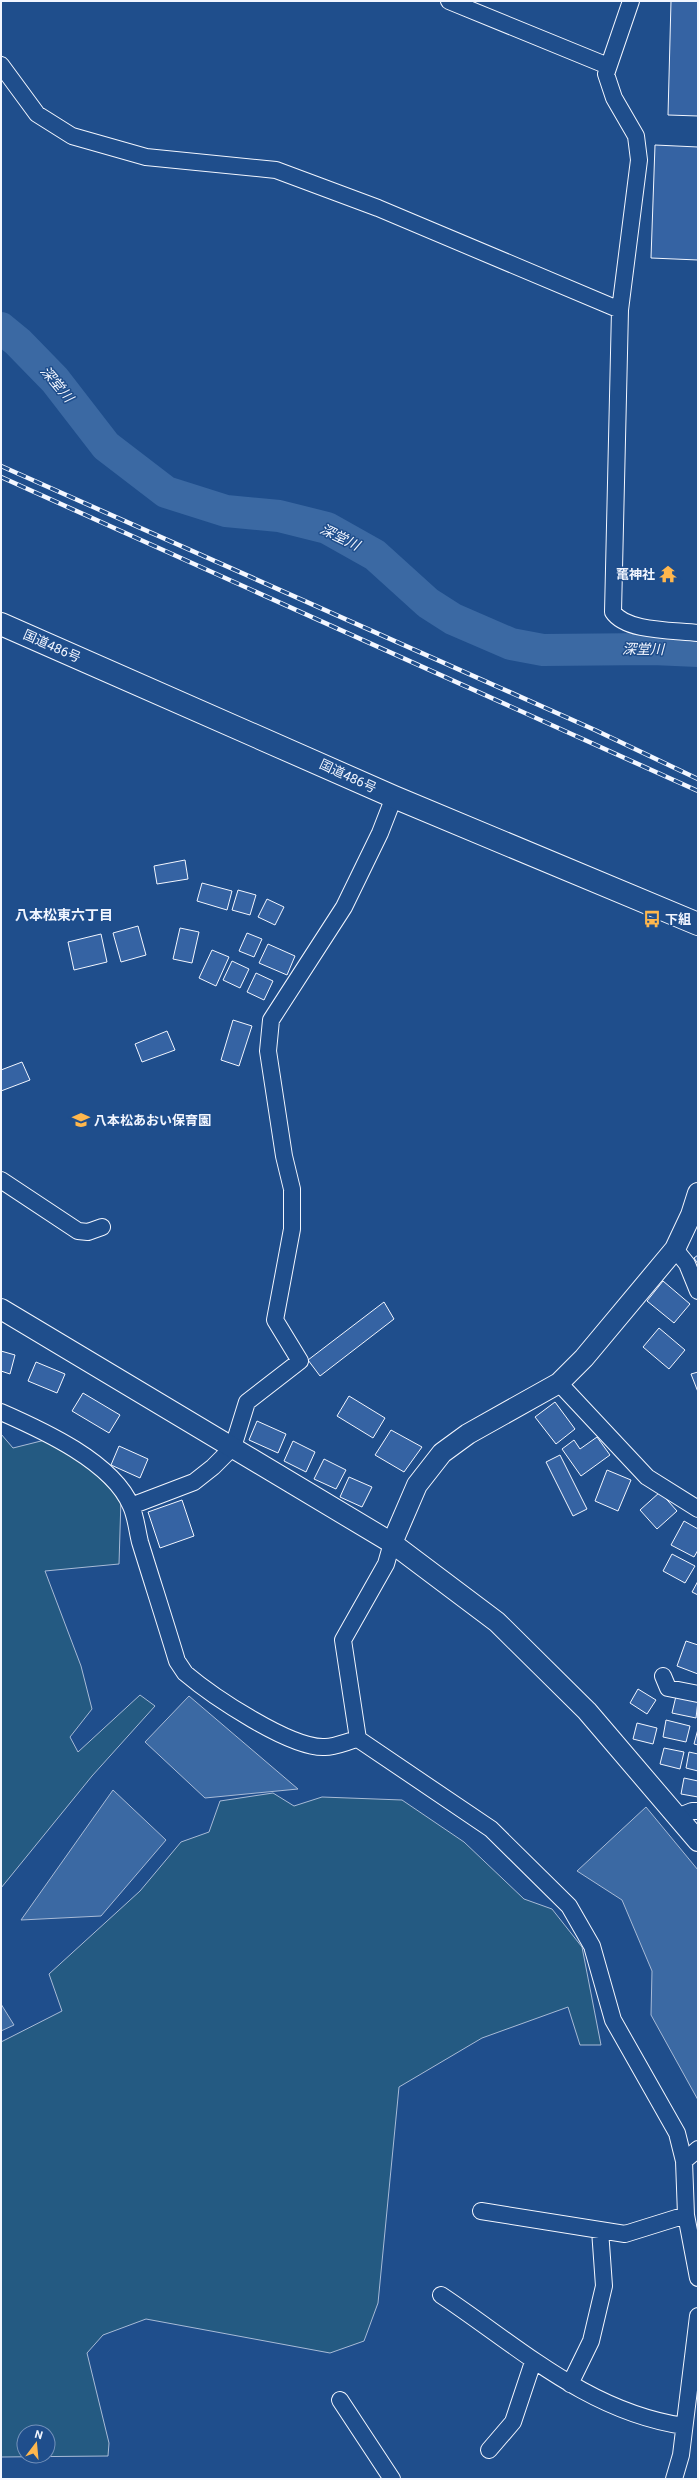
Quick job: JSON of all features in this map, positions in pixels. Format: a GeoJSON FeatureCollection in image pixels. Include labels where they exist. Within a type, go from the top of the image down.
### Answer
{"type":"FeatureCollection","features":[{"type":"Feature","properties":{"kind":"highway","name":"国道486号"},"geometry":{"type":"LineString","coordinates":[[1,624],[394,797],[698,924]]}},
{"type":"Feature","properties":{"kind":"street"},"geometry":{"type":"LineString","coordinates":[[449,1],[608,66]]}},
{"type":"Feature","properties":{"kind":"street"},"geometry":{"type":"LineString","coordinates":[[631,1],[606,74],[614,98],[636,136],[639,160],[620,310],[613,612],[618,619],[636,626],[698,633]]}},
{"type":"Feature","properties":{"kind":"street"},"geometry":{"type":"LineString","coordinates":[[1,64],[37,114],[72,136],[146,157],[276,170],[378,208],[620,310]]}},
{"type":"Feature","properties":{"kind":"street"},"geometry":{"type":"LineString","coordinates":[[131,1506],[194,1482],[233,1447],[247,1402],[300,1361],[276,1320],[292,1229],[292,1195],[284,1156],[268,1051],[271,1020],[293,983],[344,907],[380,833],[394,797]]}},
{"type":"Feature","properties":{"kind":"street"},"geometry":{"type":"LineString","coordinates":[[1,1180],[78,1231],[88,1232],[102,1227]]}},
{"type":"Feature","properties":{"kind":"street"},"geometry":{"type":"LineString","coordinates":[[698,1192],[691,1215],[675,1249],[584,1358],[559,1383],[468,1434],[442,1453],[417,1485],[392,1544],[386,1564],[343,1640],[358,1739],[490,1829],[569,1906],[592,1946],[613,2020],[677,2133],[684,2161],[686,2216],[698,2278]]}},
{"type":"Feature","properties":{"kind":"street"},"geometry":{"type":"LineString","coordinates":[[675,1249],[687,1264],[698,1291]]}},
{"type":"Feature","properties":{"kind":"street"},"geometry":{"type":"LineString","coordinates":[[1,1309],[233,1447],[392,1544],[497,1622],[588,1711],[698,1841]]}},
{"type":"Feature","properties":{"kind":"street"},"geometry":{"type":"LineString","coordinates":[[559,1383],[647,1477],[698,1509]]}},
{"type":"Feature","properties":{"kind":"street"},"geometry":{"type":"LineString","coordinates":[[1,1412],[39,1429],[83,1454],[112,1479],[131,1506],[139,1539],[177,1660],[185,1674],[268,1728],[302,1745],[325,1747],[358,1739]]}},
{"type":"Feature","properties":{"kind":"street"},"geometry":{"type":"LineString","coordinates":[[663,1676],[668,1688],[698,1694]]}},
{"type":"Feature","properties":{"kind":"street"},"geometry":{"type":"LineString","coordinates":[[677,1817],[692,1811],[698,1812]]}},
{"type":"Feature","properties":{"kind":"street"},"geometry":{"type":"LineString","coordinates":[[684,2161],[698,2149]]}},
{"type":"Feature","properties":{"kind":"street"},"geometry":{"type":"LineString","coordinates":[[481,2211],[625,2234],[686,2216]]}},
{"type":"Feature","properties":{"kind":"street"},"geometry":{"type":"LineString","coordinates":[[570,2384],[591,2341],[604,2286],[600,2230]]}},
{"type":"Feature","properties":{"kind":"street"},"geometry":{"type":"LineString","coordinates":[[441,2295],[485,2324],[533,2362],[570,2384],[624,2412],[657,2422],[684,2426]]}},
{"type":"Feature","properties":{"kind":"street"},"geometry":{"type":"LineString","coordinates":[[674,2479],[681,2455],[698,2316]]}},
{"type":"Feature","properties":{"kind":"street"},"geometry":{"type":"LineString","coordinates":[[489,2450],[513,2422],[533,2362]]}},
{"type":"Feature","properties":{"kind":"street"},"geometry":{"type":"LineString","coordinates":[[340,2400],[392,2479]]}},
{"type":"Feature","properties":{"kind":"shaded area"},"geometry":{"type":"Polygon","coordinates":[[[1,1434],[13,1448],[45,1440],[81,1460],[121,1499],[119,1564],[45,1571],[81,1666],[92,1709],[70,1737],[78,1752],[140,1695],[155,1706],[92,1776],[1,1888],[1,1434]]]}},
{"type":"Feature","properties":{"kind":"shaded area"},"geometry":{"type":"Polygon","coordinates":[[[189,1696],[298,1789],[205,1798],[145,1742],[189,1696]]]}},
{"type":"Feature","properties":{"kind":"shaded area"},"geometry":{"type":"Polygon","coordinates":[[[113,1790],[166,1840],[101,1916],[21,1920],[113,1790]]]}},
{"type":"Feature","properties":{"kind":"shaded area"},"geometry":{"type":"Polygon","coordinates":[[[273,1793],[294,1806],[322,1797],[402,1800],[464,1842],[524,1899],[552,1909],[582,1947],[601,2045],[580,2045],[568,2007],[482,2038],[399,2087],[378,2303],[364,2341],[330,2353],[146,2319],[103,2335],[87,2353],[109,2443],[108,2456],[56,2456],[56,2424],[16,2424],[16,2457],[1,2457],[1,2042],[62,2011],[49,1974],[140,1891],[181,1842],[209,1832],[220,1801],[273,1793]]]}},
{"type":"Feature","properties":{"kind":"shaded area"},"geometry":{"type":"Polygon","coordinates":[[[646,1807],[698,1870],[698,2100],[651,2015],[652,1971],[622,1900],[577,1871],[646,1807]]]}},
{"type":"Feature","properties":{"kind":"shaded area"},"geometry":{"type":"Polygon","coordinates":[[[1,2004],[14,2025],[1,2031],[1,2004]]]}},
{"type":"Feature","properties":{"kind":"building"},"geometry":{"type":"Polygon","coordinates":[[[671,1],[698,1],[698,116],[668,115],[671,1]]]}},
{"type":"Feature","properties":{"kind":"building"},"geometry":{"type":"Polygon","coordinates":[[[655,145],[698,147],[698,260],[651,258],[655,145]]]}},
{"type":"Feature","properties":{"kind":"building"},"geometry":{"type":"Polygon","coordinates":[[[185,860],[188,879],[157,884],[154,866],[185,860]]]}},
{"type":"Feature","properties":{"kind":"building"},"geometry":{"type":"Polygon","coordinates":[[[202,883],[232,891],[227,910],[197,901],[202,883]]]}},
{"type":"Feature","properties":{"kind":"building"},"geometry":{"type":"Polygon","coordinates":[[[238,890],[256,895],[250,915],[232,910],[238,890]]]}},
{"type":"Feature","properties":{"kind":"building"},"geometry":{"type":"Polygon","coordinates":[[[267,899],[284,907],[275,925],[258,917],[267,899]]]}},
{"type":"Feature","properties":{"kind":"building"},"geometry":{"type":"Polygon","coordinates":[[[138,926],[146,955],[121,962],[113,933],[138,926]]]}},
{"type":"Feature","properties":{"kind":"building"},"geometry":{"type":"Polygon","coordinates":[[[180,928],[199,932],[192,963],[173,959],[180,928]]]}},
{"type":"Feature","properties":{"kind":"building"},"geometry":{"type":"Polygon","coordinates":[[[247,933],[262,939],[254,957],[239,951],[247,933]]]}},
{"type":"Feature","properties":{"kind":"building"},"geometry":{"type":"Polygon","coordinates":[[[101,934],[107,962],[74,970],[68,942],[101,934]]]}},
{"type":"Feature","properties":{"kind":"building"},"geometry":{"type":"Polygon","coordinates":[[[268,944],[295,956],[287,975],[259,963],[268,944]]]}},
{"type":"Feature","properties":{"kind":"building"},"geometry":{"type":"Polygon","coordinates":[[[212,950],[229,957],[216,986],[199,978],[212,950]]]}},
{"type":"Feature","properties":{"kind":"building"},"geometry":{"type":"Polygon","coordinates":[[[232,961],[249,969],[240,988],[223,980],[232,961]]]}},
{"type":"Feature","properties":{"kind":"building"},"geometry":{"type":"Polygon","coordinates":[[[256,973],[273,981],[264,1000],[247,992],[256,973]]]}},
{"type":"Feature","properties":{"kind":"building"},"geometry":{"type":"Polygon","coordinates":[[[233,1020],[252,1026],[239,1066],[221,1060],[233,1020]]]}},
{"type":"Feature","properties":{"kind":"building"},"geometry":{"type":"Polygon","coordinates":[[[167,1031],[175,1050],[142,1062],[135,1044],[167,1031]]]}},
{"type":"Feature","properties":{"kind":"building"},"geometry":{"type":"Polygon","coordinates":[[[22,1062],[30,1080],[1,1091],[1,1070],[22,1062]]]}},
{"type":"Feature","properties":{"kind":"building"},"geometry":{"type":"Polygon","coordinates":[[[698,1255],[698,1264],[694,1258],[698,1255]]]}},
{"type":"Feature","properties":{"kind":"building"},"geometry":{"type":"Polygon","coordinates":[[[663,1281],[690,1304],[674,1323],[647,1301],[663,1281]]]}},
{"type":"Feature","properties":{"kind":"building"},"geometry":{"type":"Polygon","coordinates":[[[384,1302],[394,1319],[320,1376],[308,1360],[384,1302]]]}},
{"type":"Feature","properties":{"kind":"building"},"geometry":{"type":"Polygon","coordinates":[[[659,1328],[685,1350],[669,1369],[643,1347],[659,1328]]]}},
{"type":"Feature","properties":{"kind":"building"},"geometry":{"type":"Polygon","coordinates":[[[1,1351],[15,1355],[10,1374],[1,1371],[1,1351]]]}},
{"type":"Feature","properties":{"kind":"building"},"geometry":{"type":"Polygon","coordinates":[[[36,1362],[65,1374],[57,1393],[28,1381],[36,1362]]]}},
{"type":"Feature","properties":{"kind":"building"},"geometry":{"type":"Polygon","coordinates":[[[698,1372],[698,1392],[691,1374],[698,1372]]]}},
{"type":"Feature","properties":{"kind":"building"},"geometry":{"type":"Polygon","coordinates":[[[83,1393],[120,1415],[109,1433],[72,1411],[83,1393]]]}},
{"type":"Feature","properties":{"kind":"building"},"geometry":{"type":"Polygon","coordinates":[[[349,1396],[385,1418],[373,1438],[337,1416],[349,1396]]]}},
{"type":"Feature","properties":{"kind":"building"},"geometry":{"type":"Polygon","coordinates":[[[555,1402],[575,1429],[556,1444],[535,1417],[555,1402]]]}},
{"type":"Feature","properties":{"kind":"building"},"geometry":{"type":"Polygon","coordinates":[[[257,1421],[286,1434],[278,1453],[249,1440],[257,1421]]]}},
{"type":"Feature","properties":{"kind":"building"},"geometry":{"type":"Polygon","coordinates":[[[391,1430],[422,1447],[404,1472],[375,1455],[391,1430]]]}},
{"type":"Feature","properties":{"kind":"building"},"geometry":{"type":"Polygon","coordinates":[[[597,1437],[610,1455],[581,1476],[562,1449],[574,1440],[580,1449],[597,1437]]]}},
{"type":"Feature","properties":{"kind":"building"},"geometry":{"type":"Polygon","coordinates":[[[293,1441],[315,1452],[306,1472],[284,1461],[293,1441]]]}},
{"type":"Feature","properties":{"kind":"building"},"geometry":{"type":"Polygon","coordinates":[[[119,1446],[148,1459],[140,1478],[111,1465],[119,1446]]]}},
{"type":"Feature","properties":{"kind":"building"},"geometry":{"type":"Polygon","coordinates":[[[560,1455],[587,1509],[573,1516],[546,1462],[560,1455]]]}},
{"type":"Feature","properties":{"kind":"building"},"geometry":{"type":"Polygon","coordinates":[[[324,1459],[346,1470],[336,1489],[314,1479],[324,1459]]]}},
{"type":"Feature","properties":{"kind":"building"},"geometry":{"type":"Polygon","coordinates":[[[607,1470],[631,1480],[618,1511],[595,1501],[607,1470]]]}},
{"type":"Feature","properties":{"kind":"building"},"geometry":{"type":"Polygon","coordinates":[[[349,1477],[372,1487],[362,1507],[340,1497],[349,1477]]]}},
{"type":"Feature","properties":{"kind":"building"},"geometry":{"type":"Polygon","coordinates":[[[660,1492],[677,1511],[657,1529],[640,1510],[660,1492]]]}},
{"type":"Feature","properties":{"kind":"building"},"geometry":{"type":"Polygon","coordinates":[[[182,1500],[194,1536],[160,1548],[148,1512],[182,1500]]]}},
{"type":"Feature","properties":{"kind":"building"},"geometry":{"type":"Polygon","coordinates":[[[684,1521],[698,1529],[698,1550],[694,1557],[671,1545],[684,1521]]]}},
{"type":"Feature","properties":{"kind":"building"},"geometry":{"type":"Polygon","coordinates":[[[672,1554],[695,1566],[685,1583],[663,1571],[672,1554]]]}},
{"type":"Feature","properties":{"kind":"building"},"geometry":{"type":"Polygon","coordinates":[[[698,1581],[698,1595],[692,1592],[698,1581]]]}},
{"type":"Feature","properties":{"kind":"building"},"geometry":{"type":"Polygon","coordinates":[[[686,1641],[698,1645],[698,1674],[677,1666],[686,1641]]]}},
{"type":"Feature","properties":{"kind":"building"},"geometry":{"type":"Polygon","coordinates":[[[638,1689],[656,1700],[647,1714],[630,1703],[638,1689]]]}},
{"type":"Feature","properties":{"kind":"building"},"geometry":{"type":"Polygon","coordinates":[[[676,1696],[698,1701],[696,1718],[672,1713],[676,1696]]]}},
{"type":"Feature","properties":{"kind":"building"},"geometry":{"type":"Polygon","coordinates":[[[666,1720],[690,1726],[686,1742],[663,1737],[666,1720]]]}},
{"type":"Feature","properties":{"kind":"building"},"geometry":{"type":"Polygon","coordinates":[[[637,1723],[657,1728],[653,1744],[633,1739],[637,1723]]]}},
{"type":"Feature","properties":{"kind":"building"},"geometry":{"type":"Polygon","coordinates":[[[698,1729],[698,1745],[694,1744],[698,1729]]]}},
{"type":"Feature","properties":{"kind":"building"},"geometry":{"type":"Polygon","coordinates":[[[664,1748],[684,1752],[680,1769],[660,1764],[664,1748]]]}},
{"type":"Feature","properties":{"kind":"building"},"geometry":{"type":"Polygon","coordinates":[[[689,1752],[698,1754],[698,1771],[686,1768],[689,1752]]]}},
{"type":"Feature","properties":{"kind":"building"},"geometry":{"type":"Polygon","coordinates":[[[684,1778],[698,1781],[698,1797],[681,1794],[684,1778]]]}},
{"type":"Feature","properties":{"kind":"waterway","name":"深堂川"},"geometry":{"type":"LineString","coordinates":[[1,328],[18,342],[55,380],[106,446],[166,492],[226,511],[279,516],[327,528],[375,555],[428,603],[453,619],[511,644],[543,650],[653,649],[698,651]]}},
{"type":"Feature","properties":{"kind":"railway"},"geometry":{"type":"LineString","coordinates":[[1,466],[595,730],[698,779]]}},
{"type":"Feature","properties":{"kind":"railway"},"geometry":{"type":"LineString","coordinates":[[1,477],[698,791]]}},
{"type":"Feature","properties":{"kind":"place","name":"竃神社"},"geometry":{"type":"Point","coordinates":[668,574]}},
{"type":"Feature","properties":{"kind":"place","name":"下組"},"geometry":{"type":"Point","coordinates":[652,919]}},
{"type":"Feature","properties":{"kind":"place","name":"八本松あおい保育園"},"geometry":{"type":"Point","coordinates":[81,1120]}},
{"type":"Feature","properties":{"kind":"district","name":"八本松東六丁目"},"geometry":{"type":"Point","coordinates":[64,915]}}]}
